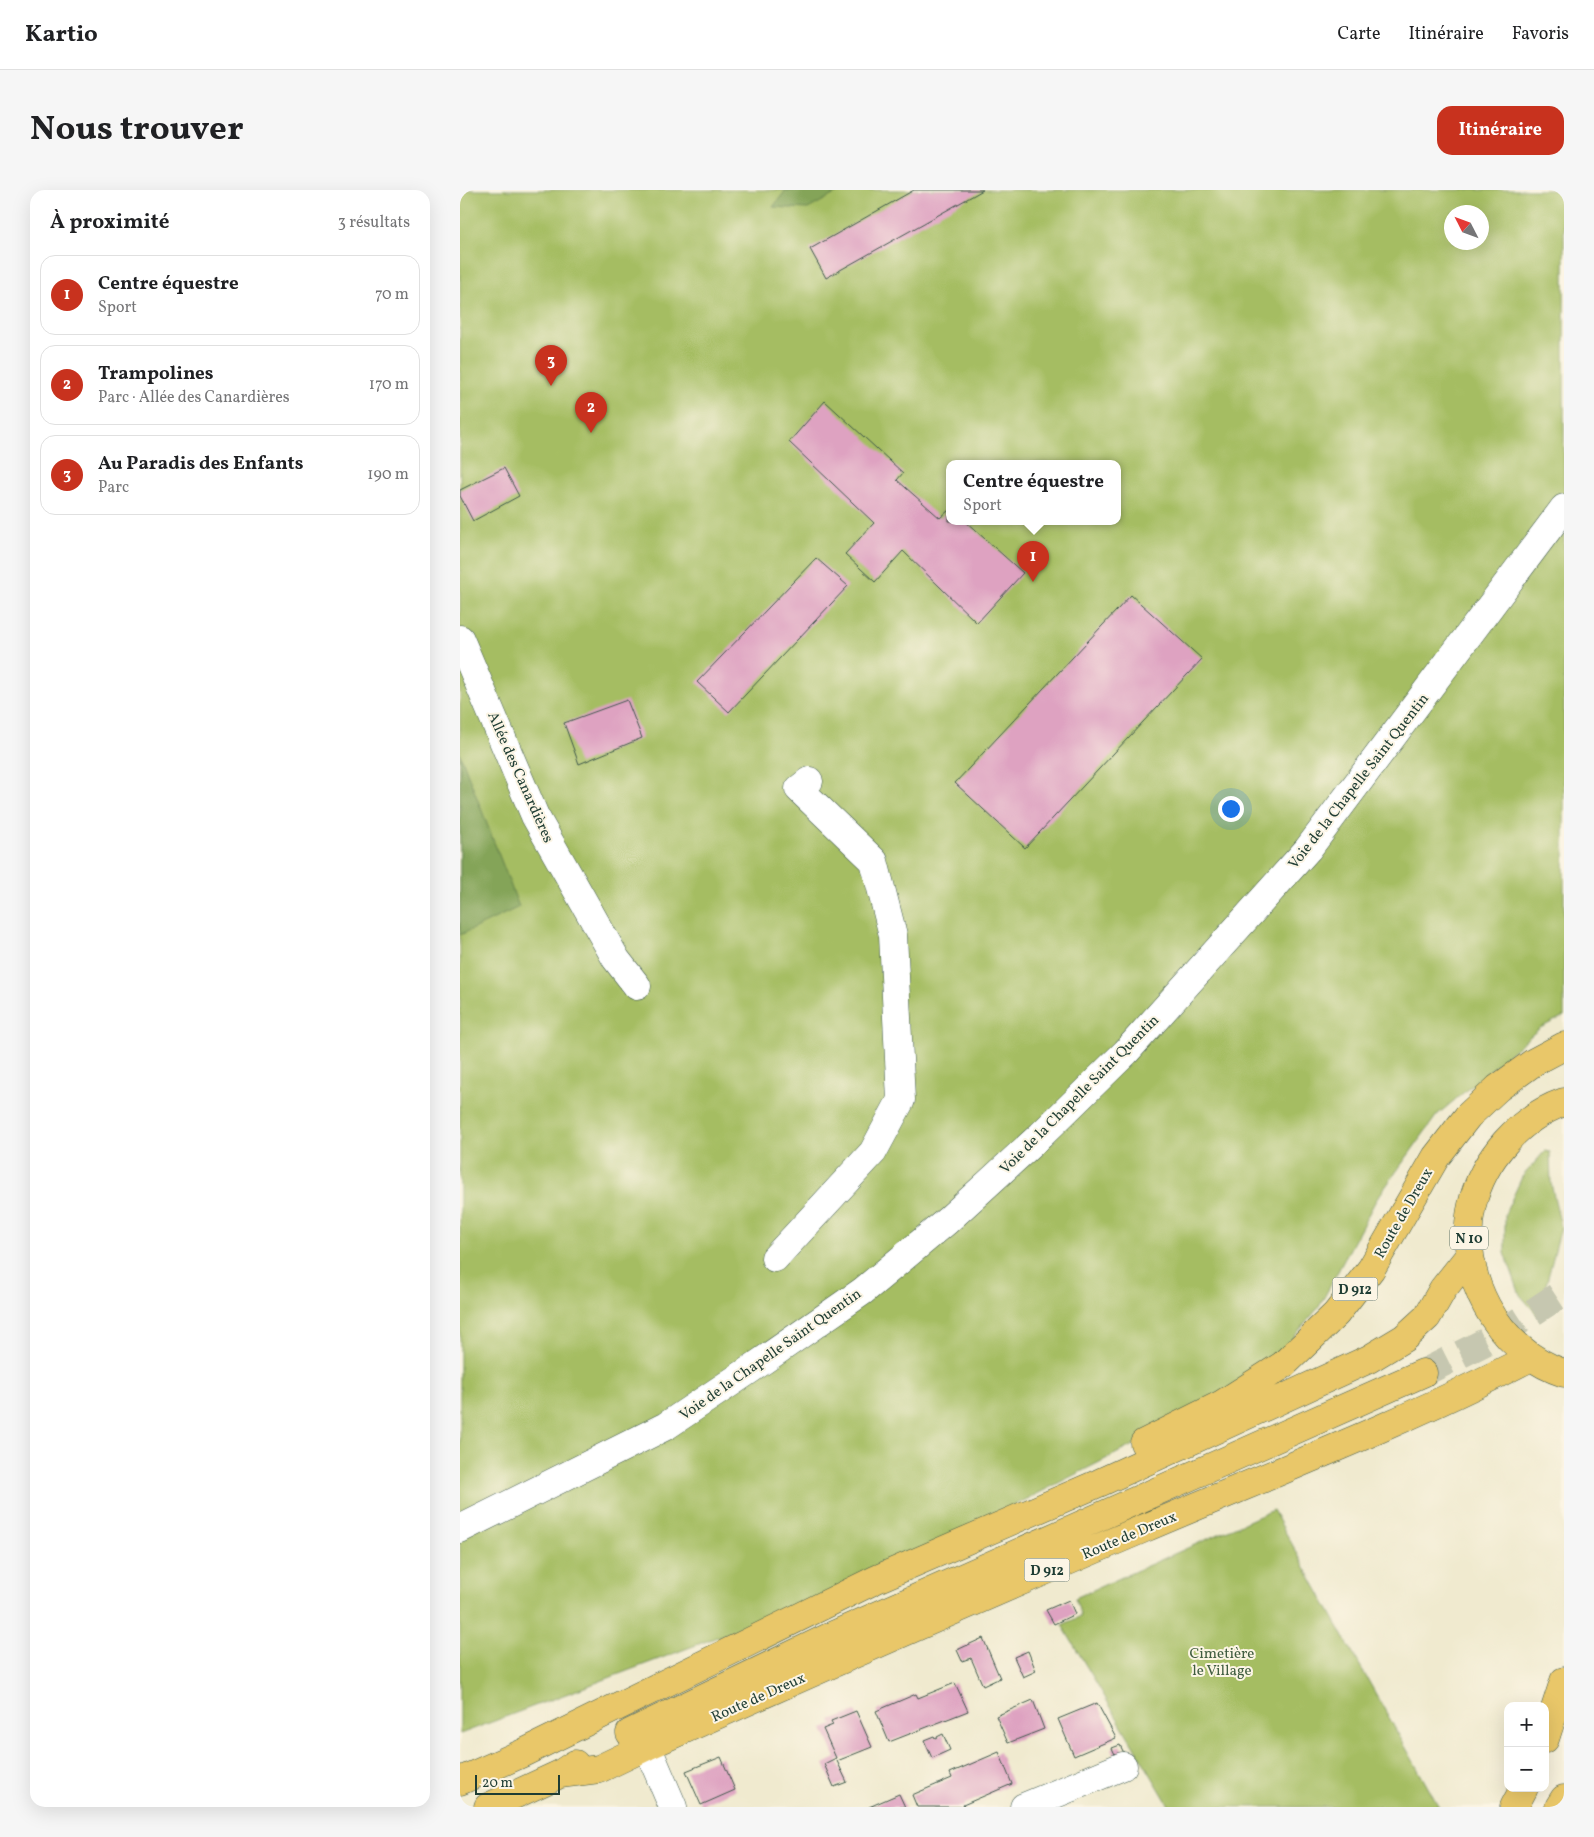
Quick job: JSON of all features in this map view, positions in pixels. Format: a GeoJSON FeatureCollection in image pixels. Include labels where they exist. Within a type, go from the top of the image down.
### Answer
{"type":"FeatureCollection","features":[{"type":"Feature","properties":{"kind":"main road","name":"Route de Dreux"},"geometry":{"type":"LineString","coordinates":[[1099,1483],[1121,1454],[1222,1404],[1283,1365],[1336,1314],[1371,1269],[1436,1157],[1468,1116],[1498,1088],[1534,1062],[1564,1046]]}},
{"type":"Feature","properties":{"kind":"main road","name":"N 10"},"geometry":{"type":"LineString","coordinates":[[1553,1371],[1512,1342],[1492,1316],[1475,1279],[1470,1255],[1469,1230],[1472,1206],[1481,1181],[1493,1157],[1510,1136],[1530,1118],[1564,1102]]}},
{"type":"Feature","properties":{"kind":"main road","name":"Route de Dreux"},"geometry":{"type":"LineString","coordinates":[[460,1781],[523,1753],[877,1579],[1099,1483],[1369,1360],[1404,1338],[1427,1316],[1443,1289],[1470,1255]]}},
{"type":"Feature","properties":{"kind":"main road","name":"Route de Dreux"},"geometry":{"type":"LineString","coordinates":[[560,1774],[599,1769],[1007,1587],[1362,1436],[1491,1378],[1553,1371]]}},
{"type":"Feature","properties":{"kind":"main road","name":"Route de Dreux"},"geometry":{"type":"LineString","coordinates":[[488,1807],[560,1774],[596,1750],[831,1636],[1423,1373]]}},
{"type":"Feature","properties":{"kind":"main road"},"geometry":{"type":"LineString","coordinates":[[1549,1727],[1564,1681]]}},
{"type":"Feature","properties":{"kind":"main road"},"geometry":{"type":"LineString","coordinates":[[1514,1807],[1522,1792]]}},
{"type":"Feature","properties":{"kind":"main road"},"geometry":{"type":"LineString","coordinates":[[1559,1807],[1564,1798]]}},
{"type":"Feature","properties":{"kind":"street","name":"Voie de la Chapelle Saint Quentin"},"geometry":{"type":"LineString","coordinates":[[460,1529],[666,1426],[751,1369],[864,1290],[947,1221],[1026,1148],[1126,1052],[1308,849],[1564,508]]}},
{"type":"Feature","properties":{"kind":"street","name":"Allée des Canardières"},"geometry":{"type":"LineString","coordinates":[[460,639],[535,816],[616,959],[637,986]]}},
{"type":"Feature","properties":{"kind":"street"},"geometry":{"type":"LineString","coordinates":[[775,1258],[873,1152],[902,1100],[893,935],[874,861],[799,789],[809,781]]}},
{"type":"Feature","properties":{"kind":"street"},"geometry":{"type":"LineString","coordinates":[[647,1746],[673,1807]]}},
{"type":"Feature","properties":{"kind":"street"},"geometry":{"type":"LineString","coordinates":[[1024,1807],[1123,1766]]}},
{"type":"Feature","properties":{"kind":"green space"},"geometry":{"type":"Polygon","coordinates":[[[460,190],[1564,190],[1564,1016],[1540,1028],[1437,1115],[1376,1200],[1319,1307],[1255,1383],[866,1581],[460,1734],[460,190]]]}},
{"type":"Feature","properties":{"kind":"green space"},"geometry":{"type":"Polygon","coordinates":[[[786,190],[842,190],[808,209],[773,207],[786,190]]]}},
{"type":"Feature","properties":{"kind":"green space"},"geometry":{"type":"Polygon","coordinates":[[[460,754],[519,907],[460,935],[460,754]]]}},
{"type":"Feature","properties":{"kind":"green space"},"geometry":{"type":"Polygon","coordinates":[[[1545,1151],[1550,1152],[1551,1183],[1561,1227],[1545,1289],[1541,1319],[1520,1295],[1505,1253],[1505,1214],[1522,1177],[1545,1151]]]}},
{"type":"Feature","properties":{"kind":"green space","name":"Cimetière le Village"},"geometry":{"type":"Polygon","coordinates":[[[1273,1510],[1439,1807],[1170,1807],[1062,1625],[1081,1616],[1075,1598],[1273,1510]]]}},
{"type":"Feature","properties":{"kind":"building"},"geometry":{"type":"Polygon","coordinates":[[[914,190],[983,190],[826,278],[810,249],[914,190]]]}},
{"type":"Feature","properties":{"kind":"building"},"geometry":{"type":"Polygon","coordinates":[[[825,401],[903,473],[897,480],[940,518],[946,513],[946,525],[969,525],[1023,573],[977,623],[903,551],[875,582],[845,554],[874,523],[789,442],[825,401]]]}},
{"type":"Feature","properties":{"kind":"building"},"geometry":{"type":"Polygon","coordinates":[[[504,468],[519,496],[473,521],[460,496],[460,490],[504,468]]]}},
{"type":"Feature","properties":{"kind":"building"},"geometry":{"type":"Polygon","coordinates":[[[816,558],[848,586],[729,712],[697,682],[816,558]]]}},
{"type":"Feature","properties":{"kind":"building"},"geometry":{"type":"Polygon","coordinates":[[[1131,595],[1202,659],[1025,848],[955,783],[1131,595]]]}},
{"type":"Feature","properties":{"kind":"building"},"geometry":{"type":"Polygon","coordinates":[[[627,700],[642,738],[579,764],[564,723],[627,700]]]}},
{"type":"Feature","properties":{"kind":"building"},"geometry":{"type":"Polygon","coordinates":[[[1069,1600],[1075,1614],[1054,1624],[1046,1610],[1069,1600]]]}},
{"type":"Feature","properties":{"kind":"building"},"geometry":{"type":"Polygon","coordinates":[[[983,1638],[1000,1678],[983,1686],[971,1658],[962,1661],[957,1650],[983,1638]]]}},
{"type":"Feature","properties":{"kind":"building"},"geometry":{"type":"Polygon","coordinates":[[[1028,1651],[1036,1671],[1023,1677],[1014,1657],[1028,1651]]]}},
{"type":"Feature","properties":{"kind":"building"},"geometry":{"type":"Polygon","coordinates":[[[955,1683],[968,1711],[889,1742],[876,1711],[916,1694],[918,1698],[955,1683]]]}},
{"type":"Feature","properties":{"kind":"building"},"geometry":{"type":"Polygon","coordinates":[[[1033,1700],[1044,1729],[1008,1743],[996,1716],[1033,1700]]]}},
{"type":"Feature","properties":{"kind":"building"},"geometry":{"type":"Polygon","coordinates":[[[1097,1703],[1116,1738],[1074,1756],[1058,1719],[1097,1703]]]}},
{"type":"Feature","properties":{"kind":"building"},"geometry":{"type":"Polygon","coordinates":[[[856,1711],[872,1747],[837,1761],[847,1782],[834,1787],[824,1764],[836,1758],[823,1729],[833,1725],[831,1721],[856,1711]]]}},
{"type":"Feature","properties":{"kind":"building"},"geometry":{"type":"Polygon","coordinates":[[[943,1734],[950,1750],[932,1758],[924,1740],[943,1734]]]}},
{"type":"Feature","properties":{"kind":"building"},"geometry":{"type":"Polygon","coordinates":[[[1120,1745],[1127,1759],[1119,1763],[1112,1748],[1120,1745]]]}},
{"type":"Feature","properties":{"kind":"building"},"geometry":{"type":"Polygon","coordinates":[[[999,1752],[1012,1784],[963,1805],[964,1807],[917,1807],[912,1795],[952,1778],[950,1773],[999,1752]]]}},
{"type":"Feature","properties":{"kind":"building"},"geometry":{"type":"Polygon","coordinates":[[[721,1757],[735,1790],[701,1805],[686,1771],[721,1757]]]}},
{"type":"Feature","properties":{"kind":"building"},"geometry":{"type":"Polygon","coordinates":[[[899,1794],[905,1807],[869,1807],[899,1794]]]}},
{"type":"Feature","properties":{"kind":"tunnel"},"geometry":{"type":"LineString","coordinates":[[1423,1373],[1495,1337],[1564,1292]]}},
{"type":"Feature","properties":{"kind":"place","name":"Au Paradis des Enfants"},"geometry":{"type":"Point","coordinates":[551,386]}},
{"type":"Feature","properties":{"kind":"place","name":"Trampolines"},"geometry":{"type":"Point","coordinates":[591,433]}},
{"type":"Feature","properties":{"kind":"place","name":"Centre équestre"},"geometry":{"type":"Point","coordinates":[1033,582]}}]}
